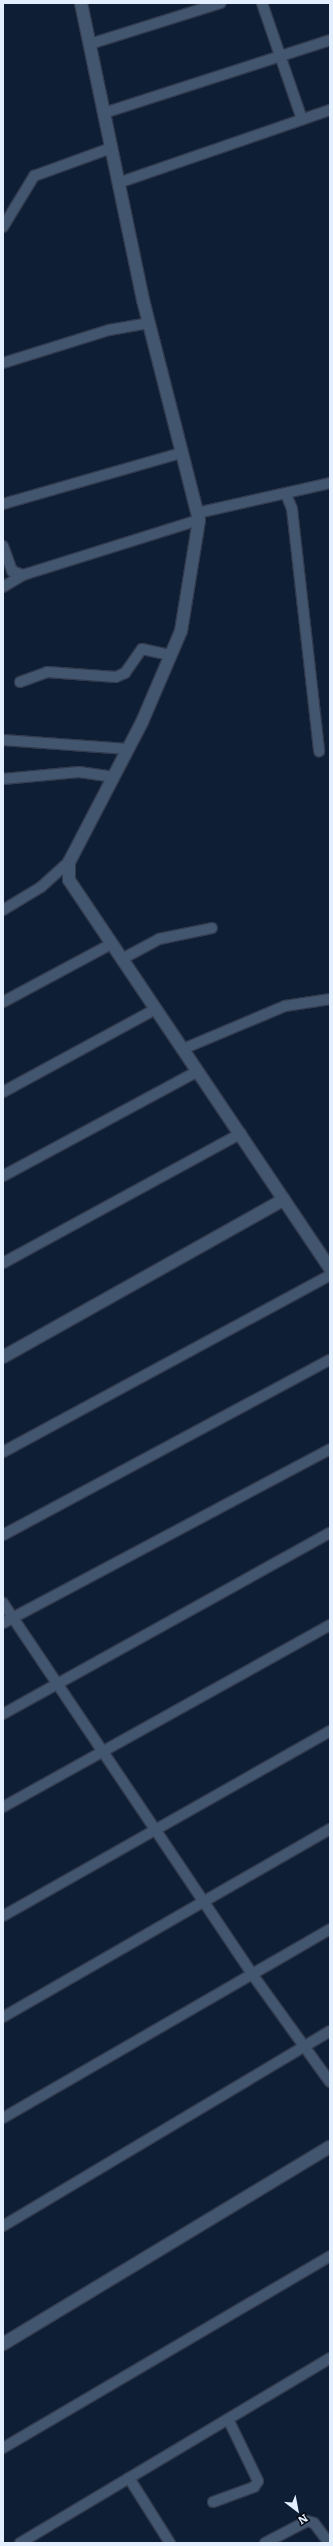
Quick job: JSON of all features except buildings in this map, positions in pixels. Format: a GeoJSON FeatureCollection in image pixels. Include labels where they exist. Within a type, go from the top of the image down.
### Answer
{"type":"FeatureCollection","features":[{"type":"Feature","properties":{"kind":"street"},"geometry":{"type":"LineString","coordinates":[[3,910],[41,886],[69,862],[128,749],[180,631],[198,517],[148,323],[81,3]]}},
{"type":"Feature","properties":{"kind":"street"},"geometry":{"type":"LineString","coordinates":[[90,44],[221,3]]}},
{"type":"Feature","properties":{"kind":"street"},"geometry":{"type":"LineString","coordinates":[[262,3],[302,119]]}},
{"type":"Feature","properties":{"kind":"street"},"geometry":{"type":"LineString","coordinates":[[104,113],[330,40]]}},
{"type":"Feature","properties":{"kind":"street"},"geometry":{"type":"LineString","coordinates":[[118,183],[330,110]]}},
{"type":"Feature","properties":{"kind":"street"},"geometry":{"type":"LineString","coordinates":[[3,227],[34,176],[111,148]]}},
{"type":"Feature","properties":{"kind":"street"},"geometry":{"type":"LineString","coordinates":[[3,363],[109,330],[148,323]]}},
{"type":"Feature","properties":{"kind":"street"},"geometry":{"type":"LineString","coordinates":[[3,504],[182,453]]}},
{"type":"Feature","properties":{"kind":"street"},"geometry":{"type":"LineString","coordinates":[[3,588],[23,575],[198,517],[330,483]]}},
{"type":"Feature","properties":{"kind":"street"},"geometry":{"type":"LineString","coordinates":[[286,494],[292,510],[319,751]]}},
{"type":"Feature","properties":{"kind":"street"},"geometry":{"type":"LineString","coordinates":[[3,546],[12,571],[23,575]]}},
{"type":"Feature","properties":{"kind":"street"},"geometry":{"type":"LineString","coordinates":[[20,682],[47,672],[116,677],[125,673],[142,649],[170,655]]}},
{"type":"Feature","properties":{"kind":"street"},"geometry":{"type":"LineString","coordinates":[[3,740],[128,749]]}},
{"type":"Feature","properties":{"kind":"street"},"geometry":{"type":"LineString","coordinates":[[3,779],[79,772],[113,777]]}},
{"type":"Feature","properties":{"kind":"street"},"geometry":{"type":"LineString","coordinates":[[69,862],[73,888],[241,1133],[330,1269]]}},
{"type":"Feature","properties":{"kind":"street"},"geometry":{"type":"LineString","coordinates":[[122,959],[159,939],[212,928]]}},
{"type":"Feature","properties":{"kind":"street"},"geometry":{"type":"LineString","coordinates":[[3,1002],[111,944]]}},
{"type":"Feature","properties":{"kind":"street"},"geometry":{"type":"LineString","coordinates":[[183,1049],[285,1006],[330,999]]}},
{"type":"Feature","properties":{"kind":"street"},"geometry":{"type":"LineString","coordinates":[[3,1092],[156,1009]]}},
{"type":"Feature","properties":{"kind":"street"},"geometry":{"type":"LineString","coordinates":[[3,1176],[198,1071]]}},
{"type":"Feature","properties":{"kind":"street"},"geometry":{"type":"LineString","coordinates":[[3,1263],[241,1133]]}},
{"type":"Feature","properties":{"kind":"street"},"geometry":{"type":"LineString","coordinates":[[3,1357],[284,1199]]}},
{"type":"Feature","properties":{"kind":"street"},"geometry":{"type":"LineString","coordinates":[[3,1452],[330,1275]]}},
{"type":"Feature","properties":{"kind":"street"},"geometry":{"type":"LineString","coordinates":[[3,1535],[330,1360]]}},
{"type":"Feature","properties":{"kind":"street"},"geometry":{"type":"LineString","coordinates":[[3,1623],[330,1449]]}},
{"type":"Feature","properties":{"kind":"street"},"geometry":{"type":"LineString","coordinates":[[3,1714],[56,1683],[330,1533]]}},
{"type":"Feature","properties":{"kind":"street"},"geometry":{"type":"LineString","coordinates":[[3,1603],[101,1752],[206,1901],[252,1974],[306,2045],[330,2082]]}},
{"type":"Feature","properties":{"kind":"street"},"geometry":{"type":"LineString","coordinates":[[3,1807],[330,1625]]}},
{"type":"Feature","properties":{"kind":"street"},"geometry":{"type":"LineString","coordinates":[[3,1916],[154,1828],[330,1731]]}},
{"type":"Feature","properties":{"kind":"street"},"geometry":{"type":"LineString","coordinates":[[3,2017],[330,1829]]}},
{"type":"Feature","properties":{"kind":"street"},"geometry":{"type":"LineString","coordinates":[[3,2118],[330,1929]]}},
{"type":"Feature","properties":{"kind":"street"},"geometry":{"type":"LineString","coordinates":[[3,2226],[330,2031]]}},
{"type":"Feature","properties":{"kind":"street"},"geometry":{"type":"LineString","coordinates":[[3,2344],[330,2147]]}},
{"type":"Feature","properties":{"kind":"street"},"geometry":{"type":"LineString","coordinates":[[3,2448],[330,2256]]}},
{"type":"Feature","properties":{"kind":"street"},"geometry":{"type":"LineString","coordinates":[[20,2543],[330,2358]]}},
{"type":"Feature","properties":{"kind":"street"},"geometry":{"type":"LineString","coordinates":[[213,2502],[247,2490],[258,2481],[228,2419]]}},
{"type":"Feature","properties":{"kind":"street"},"geometry":{"type":"LineString","coordinates":[[129,2478],[170,2543]]}},
{"type":"Feature","properties":{"kind":"street"},"geometry":{"type":"LineString","coordinates":[[265,2543],[308,2522],[314,2523],[329,2543]]}}]}
